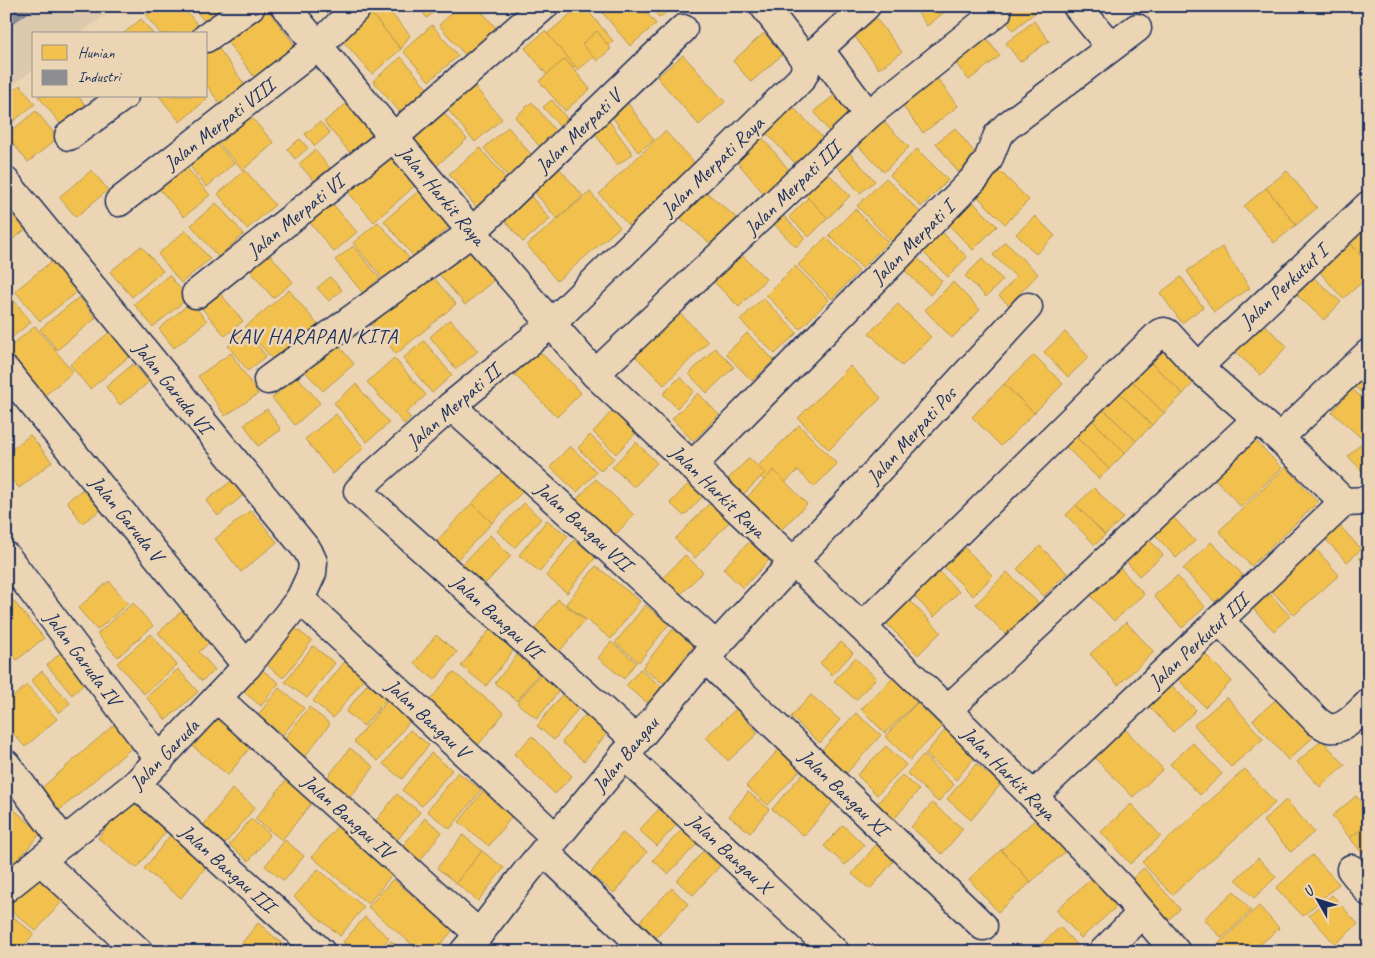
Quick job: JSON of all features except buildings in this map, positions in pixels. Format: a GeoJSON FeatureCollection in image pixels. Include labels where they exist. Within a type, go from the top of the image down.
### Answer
{"type":"FeatureCollection","features":[{"type":"Feature","properties":{"kind":"street"},"geometry":{"type":"LineString","coordinates":[[208,37],[251,6]]}},
{"type":"Feature","properties":{"kind":"street","name":"Jalan Harkit Raya"},"geometry":{"type":"LineString","coordinates":[[285,6],[472,232],[595,374],[947,710],[1119,886],[1176,952]]}},
{"type":"Feature","properties":{"kind":"street","name":"Jalan Merpati VIII"},"geometry":{"type":"LineString","coordinates":[[119,202],[318,46],[358,6]]}},
{"type":"Feature","properties":{"kind":"street","name":"Jalan Merpati VI"},"geometry":{"type":"LineString","coordinates":[[196,294],[394,137],[544,6]]}},
{"type":"Feature","properties":{"kind":"street"},"geometry":{"type":"LineString","coordinates":[[764,6],[868,115]]}},
{"type":"Feature","properties":{"kind":"street","name":"Jalan Merpati Raya"},"geometry":{"type":"LineString","coordinates":[[551,324],[801,79],[812,55],[866,6]]}},
{"type":"Feature","properties":{"kind":"street"},"geometry":{"type":"LineString","coordinates":[[1078,6],[1111,47]]}},
{"type":"Feature","properties":{"kind":"street","name":"Jalan Merpati III"},"geometry":{"type":"LineString","coordinates":[[595,374],[868,115],[997,12]]}},
{"type":"Feature","properties":{"kind":"street","name":"Jalan Merpati I"},"geometry":{"type":"LineString","coordinates":[[692,466],[976,177],[988,160],[998,135],[1137,28]]}},
{"type":"Feature","properties":{"kind":"street","name":"Jalan Merpati V"},"geometry":{"type":"LineString","coordinates":[[268,380],[472,232],[683,29]]}},
{"type":"Feature","properties":{"kind":"street"},"geometry":{"type":"LineString","coordinates":[[69,136],[121,98]]}},
{"type":"Feature","properties":{"kind":"street","name":"Jalan Garuda VI"},"geometry":{"type":"LineString","coordinates":[[6,182],[308,552],[313,562],[312,573],[300,599]]}},
{"type":"Feature","properties":{"kind":"street","name":"Jalan Perkutut I"},"geometry":{"type":"LineString","coordinates":[[1198,367],[1369,205]]}},
{"type":"Feature","properties":{"kind":"street","name":"Jalan Merpati Pos"},"geometry":{"type":"LineString","coordinates":[[794,563],[1028,307]]}},
{"type":"Feature","properties":{"kind":"street","name":"Jalan Merpati II"},"geometry":{"type":"LineString","coordinates":[[358,491],[372,476],[451,406],[551,324]]}},
{"type":"Feature","properties":{"kind":"street"},"geometry":{"type":"LineString","coordinates":[[862,627],[1160,333],[1167,333],[1198,367],[1256,419],[1356,502]]}},
{"type":"Feature","properties":{"kind":"street"},"geometry":{"type":"LineString","coordinates":[[1279,438],[1369,353]]}},
{"type":"Feature","properties":{"kind":"street","name":"Jalan Garuda V"},"geometry":{"type":"LineString","coordinates":[[6,371],[247,666]]}},
{"type":"Feature","properties":{"kind":"street","name":"Jalan Bangau VII"},"geometry":{"type":"LineString","coordinates":[[451,406],[711,652]]}},
{"type":"Feature","properties":{"kind":"street"},"geometry":{"type":"LineString","coordinates":[[947,710],[1256,419]]}},
{"type":"Feature","properties":{"kind":"street","name":"Jalan Bangau VI"},"geometry":{"type":"LineString","coordinates":[[358,491],[630,748]]}},
{"type":"Feature","properties":{"kind":"street","name":"Jalan Perkutut III"},"geometry":{"type":"LineString","coordinates":[[1033,796],[1219,620],[1356,502]]}},
{"type":"Feature","properties":{"kind":"street","name":"Jalan Garuda IV"},"geometry":{"type":"LineString","coordinates":[[6,556],[160,760]]}},
{"type":"Feature","properties":{"kind":"street","name":"Jalan Bangau"},"geometry":{"type":"LineString","coordinates":[[472,943],[550,844],[711,652],[794,563]]}},
{"type":"Feature","properties":{"kind":"street","name":"Jalan Garuda"},"geometry":{"type":"LineString","coordinates":[[6,888],[136,784],[247,666],[300,599]]}},
{"type":"Feature","properties":{"kind":"street","name":"Jalan Bangau V"},"geometry":{"type":"LineString","coordinates":[[300,599],[550,844],[649,952]]}},
{"type":"Feature","properties":{"kind":"street"},"geometry":{"type":"LineString","coordinates":[[1219,620],[1318,722],[1328,728],[1338,728],[1347,724],[1369,703]]}},
{"type":"Feature","properties":{"kind":"street","name":"Jalan Bangau XI"},"geometry":{"type":"LineString","coordinates":[[711,652],[983,926]]}},
{"type":"Feature","properties":{"kind":"street","name":"Jalan Bangau IV"},"geometry":{"type":"LineString","coordinates":[[217,698],[472,943]]}},
{"type":"Feature","properties":{"kind":"street","name":"Jalan Bangau X"},"geometry":{"type":"LineString","coordinates":[[630,748],[836,952]]}},
{"type":"Feature","properties":{"kind":"street"},"geometry":{"type":"LineString","coordinates":[[6,764],[64,842]]}},
{"type":"Feature","properties":{"kind":"street","name":"Jalan Bangau III"},"geometry":{"type":"LineString","coordinates":[[136,784],[320,952]]}},
{"type":"Feature","properties":{"kind":"street"},"geometry":{"type":"LineString","coordinates":[[42,861],[139,952]]}},
{"type":"Feature","properties":{"kind":"street"},"geometry":{"type":"LineString","coordinates":[[1351,869],[1369,892]]}},
{"type":"Feature","properties":{"kind":"street"},"geometry":{"type":"LineString","coordinates":[[1103,952],[1142,913]]}},
{"type":"Feature","properties":{"kind":"shaded area"},"geometry":{"type":"Polygon","coordinates":[[[6,6],[116,6],[83,32],[32,32],[32,70],[6,90],[6,6]]]}},
{"type":"Feature","properties":{"kind":"district","name":"KAV HARAPAN KITA"},"geometry":{"type":"Point","coordinates":[313,336]}}]}
